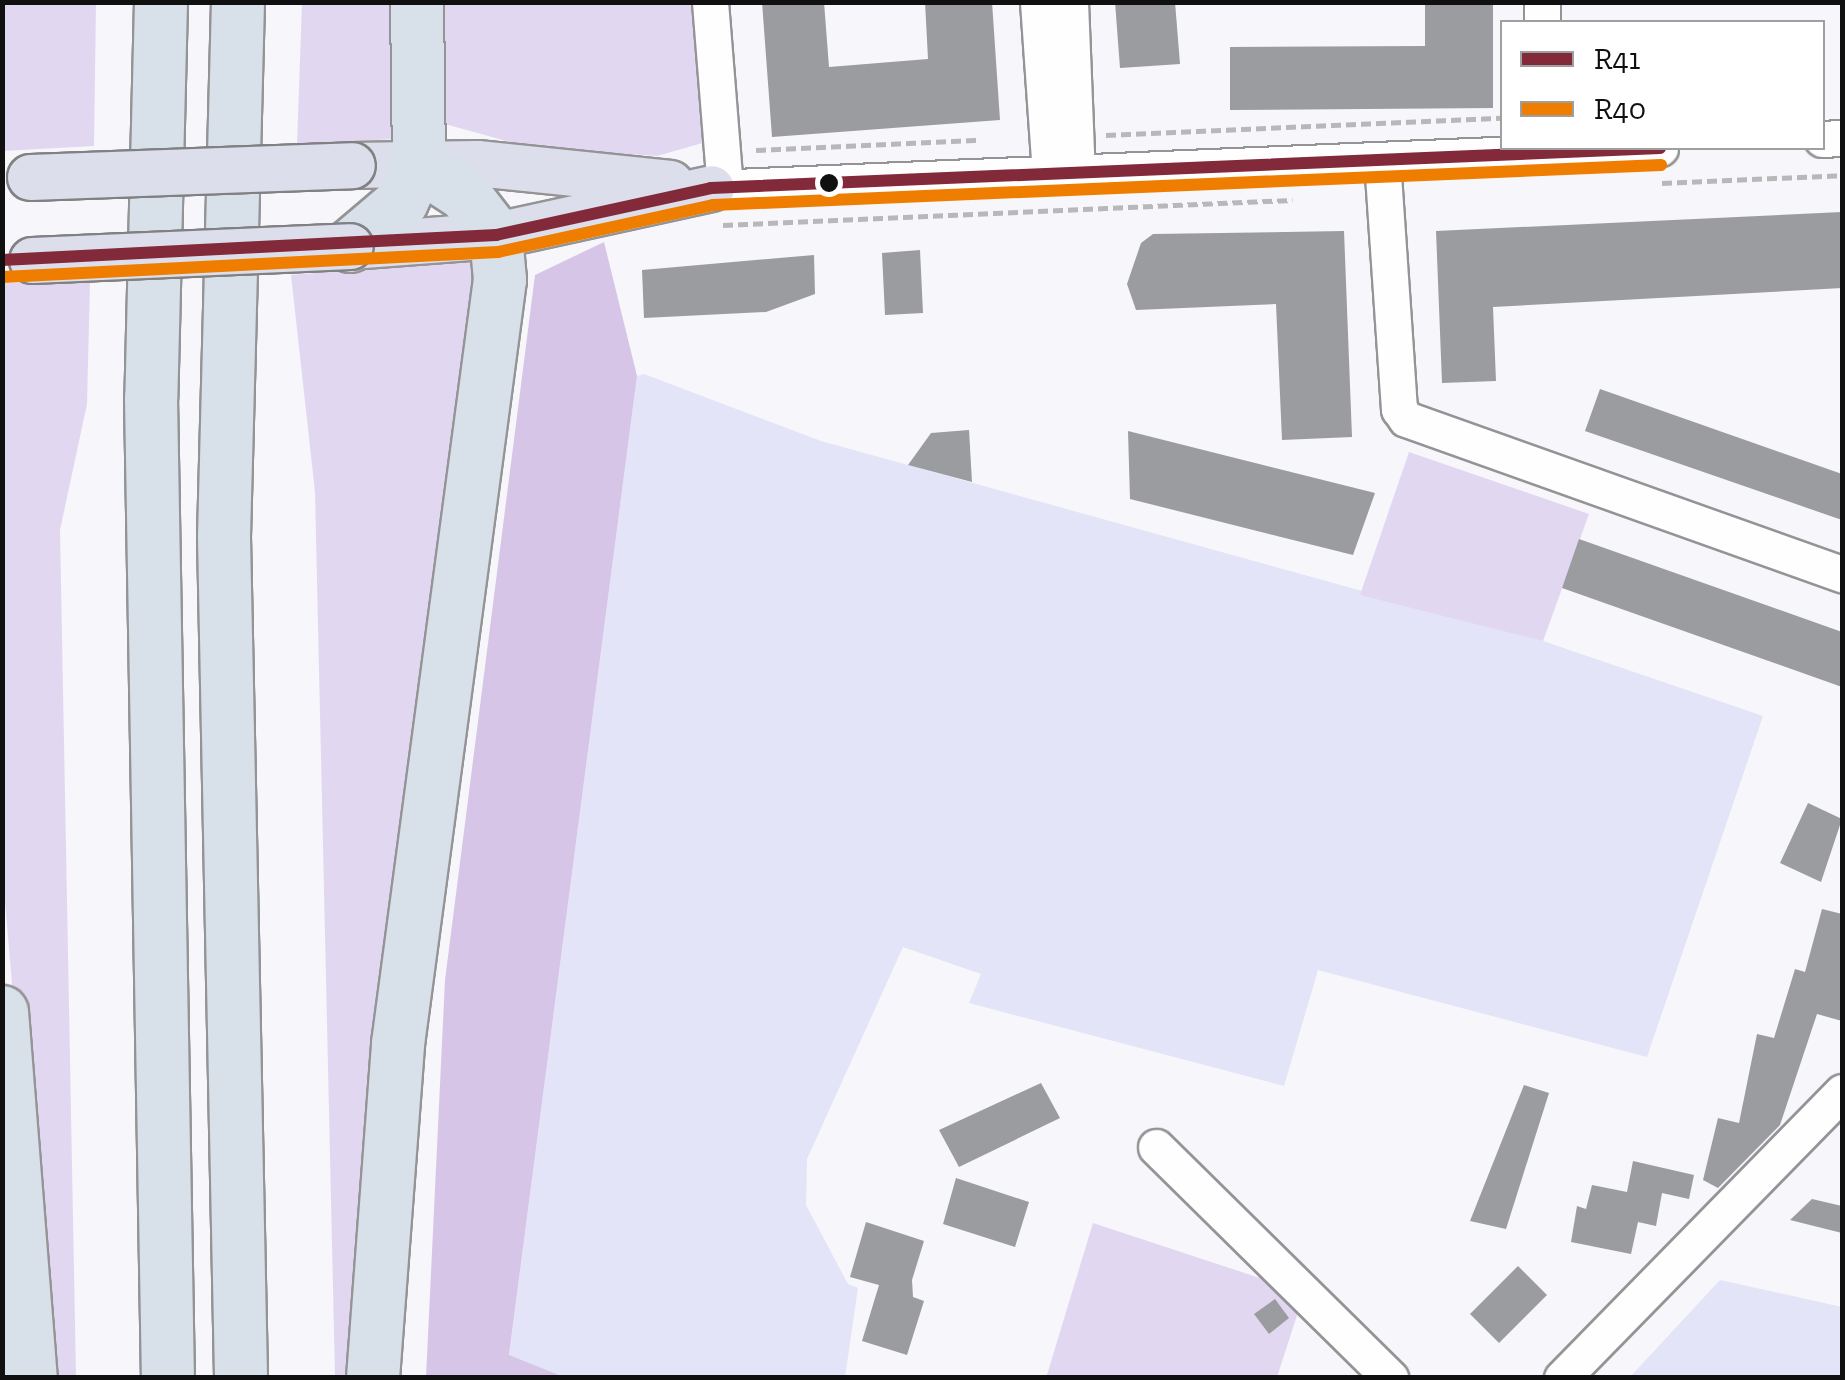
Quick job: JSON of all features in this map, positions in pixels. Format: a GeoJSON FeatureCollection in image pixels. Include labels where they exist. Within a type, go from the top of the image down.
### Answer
{"type":"FeatureCollection","features":[{"type":"Feature","properties":{"kind":"highway"},"geometry":{"type":"LineString","coordinates":[[162,2],[151,398],[168,1378]]}},
{"type":"Feature","properties":{"kind":"highway"},"geometry":{"type":"LineString","coordinates":[[238,2],[224,537],[241,1378]]}},
{"type":"Feature","properties":{"kind":"highway"},"geometry":{"type":"LineString","coordinates":[[350,246],[402,202],[420,165],[417,2]]}},
{"type":"Feature","properties":{"kind":"highway"},"geometry":{"type":"LineString","coordinates":[[373,1378],[398,1044],[500,280],[496,235],[466,195],[420,165]]}},
{"type":"Feature","properties":{"kind":"highway"},"geometry":{"type":"LineString","coordinates":[[2,1012],[31,1378]]}},
{"type":"Feature","properties":{"kind":"highway"},"geometry":{"type":"LineString","coordinates":[[136,1378],[167,1305]]}},
{"type":"Feature","properties":{"kind":"main road"},"geometry":{"type":"LineString","coordinates":[[12,181],[420,165],[718,188]]}},
{"type":"Feature","properties":{"kind":"main road"},"geometry":{"type":"LineString","coordinates":[[17,260],[350,246],[496,235],[718,188]]}},
{"type":"Feature","properties":{"kind":"street"},"geometry":{"type":"LineString","coordinates":[[710,2],[718,188],[1540,150]]}},
{"type":"Feature","properties":{"kind":"street"},"geometry":{"type":"LineString","coordinates":[[1038,2],[1064,174]]}},
{"type":"Feature","properties":{"kind":"street"},"geometry":{"type":"LineString","coordinates":[[1064,174],[1070,2]]}},
{"type":"Feature","properties":{"kind":"street"},"geometry":{"type":"LineString","coordinates":[[1382,160],[1398,409],[1406,419],[1842,574]]}},
{"type":"Feature","properties":{"kind":"street"},"geometry":{"type":"LineString","coordinates":[[1562,1378],[1842,1092]]}},
{"type":"Feature","properties":{"kind":"street"},"geometry":{"type":"LineString","coordinates":[[1156,1147],[1390,1378]]}},
{"type":"Feature","properties":{"kind":"shaded area"},"geometry":{"type":"Polygon","coordinates":[[[3,2],[96,3],[94,146],[3,151],[3,2]]]}},
{"type":"Feature","properties":{"kind":"shaded area"},"geometry":{"type":"Polygon","coordinates":[[[302,3],[398,3],[396,139],[297,144],[302,3]]]}},
{"type":"Feature","properties":{"kind":"shaded area"},"geometry":{"type":"Polygon","coordinates":[[[438,3],[693,3],[706,142],[657,156],[528,147],[445,124],[438,3]]]}},
{"type":"Feature","properties":{"kind":"shaded area"},"geometry":{"type":"Polygon","coordinates":[[[604,242],[637,376],[509,1355],[564,1377],[426,1377],[445,980],[535,275],[604,242]]]}},
{"type":"Feature","properties":{"kind":"shaded area"},"geometry":{"type":"Polygon","coordinates":[[[480,260],[358,1377],[335,1377],[315,492],[291,275],[480,260]]]}},
{"type":"Feature","properties":{"kind":"shaded area"},"geometry":{"type":"Polygon","coordinates":[[[2,283],[90,283],[87,404],[60,530],[76,1377],[45,1377],[3,877],[2,283]]]}},
{"type":"Feature","properties":{"kind":"shaded area"},"geometry":{"type":"Polygon","coordinates":[[[644,374],[821,441],[1543,641],[1763,716],[1647,1057],[1318,970],[1284,1086],[969,1003],[981,974],[903,947],[807,1159],[806,1205],[848,1284],[858,1288],[845,1377],[564,1377],[509,1356],[637,376],[644,374]]]}},
{"type":"Feature","properties":{"kind":"shaded area"},"geometry":{"type":"Polygon","coordinates":[[[1409,452],[1589,514],[1543,641],[1360,595],[1409,452]]]}},
{"type":"Feature","properties":{"kind":"shaded area"},"geometry":{"type":"Polygon","coordinates":[[[1093,1223],[1278,1284],[1301,1303],[1277,1377],[1046,1378],[1093,1223]]]}},
{"type":"Feature","properties":{"kind":"shaded area"},"geometry":{"type":"Polygon","coordinates":[[[1720,1280],[1842,1307],[1842,1377],[1630,1377],[1720,1280]]]}},
{"type":"Feature","properties":{"kind":"building"},"geometry":{"type":"Polygon","coordinates":[[[762,2],[824,2],[829,67],[928,59],[925,2],[992,2],[1000,120],[772,137],[762,2]]]}},
{"type":"Feature","properties":{"kind":"building"},"geometry":{"type":"Polygon","coordinates":[[[1115,2],[1175,2],[1180,64],[1120,68],[1115,2]]]}},
{"type":"Feature","properties":{"kind":"building"},"geometry":{"type":"Polygon","coordinates":[[[1425,2],[1493,2],[1493,108],[1230,110],[1230,47],[1425,46],[1425,2]]]}},
{"type":"Feature","properties":{"kind":"building"},"geometry":{"type":"Polygon","coordinates":[[[1842,212],[1842,288],[1493,307],[1496,381],[1442,383],[1436,231],[1842,212]]]}},
{"type":"Feature","properties":{"kind":"building"},"geometry":{"type":"Polygon","coordinates":[[[1344,231],[1352,437],[1282,440],[1276,304],[1136,310],[1127,284],[1141,243],[1153,234],[1344,231]]]}},
{"type":"Feature","properties":{"kind":"building"},"geometry":{"type":"Polygon","coordinates":[[[920,250],[923,313],[885,315],[882,253],[920,250]]]}},
{"type":"Feature","properties":{"kind":"building"},"geometry":{"type":"Polygon","coordinates":[[[814,255],[815,294],[766,312],[644,318],[642,270],[814,255]]]}},
{"type":"Feature","properties":{"kind":"building"},"geometry":{"type":"Polygon","coordinates":[[[1600,389],[1842,474],[1842,520],[1585,431],[1600,389]]]}},
{"type":"Feature","properties":{"kind":"building"},"geometry":{"type":"Polygon","coordinates":[[[969,430],[972,482],[908,465],[931,433],[969,430]]]}},
{"type":"Feature","properties":{"kind":"building"},"geometry":{"type":"Polygon","coordinates":[[[1128,431],[1375,493],[1353,555],[1130,499],[1128,431]]]}},
{"type":"Feature","properties":{"kind":"building"},"geometry":{"type":"Polygon","coordinates":[[[1579,539],[1842,632],[1842,687],[1562,588],[1579,539]]]}},
{"type":"Feature","properties":{"kind":"building"},"geometry":{"type":"Polygon","coordinates":[[[1808,803],[1842,819],[1821,882],[1780,863],[1808,803]]]}},
{"type":"Feature","properties":{"kind":"building"},"geometry":{"type":"Polygon","coordinates":[[[1822,909],[1842,914],[1842,1021],[1817,1014],[1780,1125],[1718,1188],[1703,1180],[1718,1118],[1739,1123],[1757,1034],[1774,1038],[1795,969],[1805,972],[1822,909]]]}},
{"type":"Feature","properties":{"kind":"building"},"geometry":{"type":"Polygon","coordinates":[[[1041,1083],[1060,1118],[959,1167],[939,1130],[1041,1083]]]}},
{"type":"Feature","properties":{"kind":"building"},"geometry":{"type":"Polygon","coordinates":[[[1524,1085],[1549,1093],[1506,1229],[1470,1221],[1524,1085]]]}},
{"type":"Feature","properties":{"kind":"building"},"geometry":{"type":"Polygon","coordinates":[[[1633,1161],[1694,1175],[1689,1199],[1662,1193],[1656,1226],[1638,1222],[1631,1254],[1571,1242],[1577,1206],[1586,1209],[1592,1185],[1627,1192],[1633,1161]]]}},
{"type":"Feature","properties":{"kind":"building"},"geometry":{"type":"Polygon","coordinates":[[[956,1178],[1029,1202],[1015,1247],[943,1224],[956,1178]]]}},
{"type":"Feature","properties":{"kind":"building"},"geometry":{"type":"Polygon","coordinates":[[[1812,1199],[1842,1206],[1842,1233],[1790,1220],[1812,1199]]]}},
{"type":"Feature","properties":{"kind":"building"},"geometry":{"type":"Polygon","coordinates":[[[866,1222],[924,1241],[912,1280],[913,1297],[924,1301],[907,1355],[862,1341],[879,1285],[850,1277],[866,1222]]]}},
{"type":"Feature","properties":{"kind":"building"},"geometry":{"type":"Polygon","coordinates":[[[1518,1266],[1547,1295],[1499,1343],[1470,1314],[1518,1266]]]}},
{"type":"Feature","properties":{"kind":"building"},"geometry":{"type":"Polygon","coordinates":[[[1275,1299],[1289,1318],[1269,1334],[1254,1314],[1275,1299]]]}},
{"type":"Feature","properties":{"kind":"transit line","name":"R41"},"geometry":{"type":"LineString","coordinates":[[2,260],[496,235],[711,188],[1613,150]]}},
{"type":"Feature","properties":{"kind":"transit line","name":"R40"},"geometry":{"type":"LineString","coordinates":[[3,277],[498,252],[713,205],[1661,165]]}}]}
